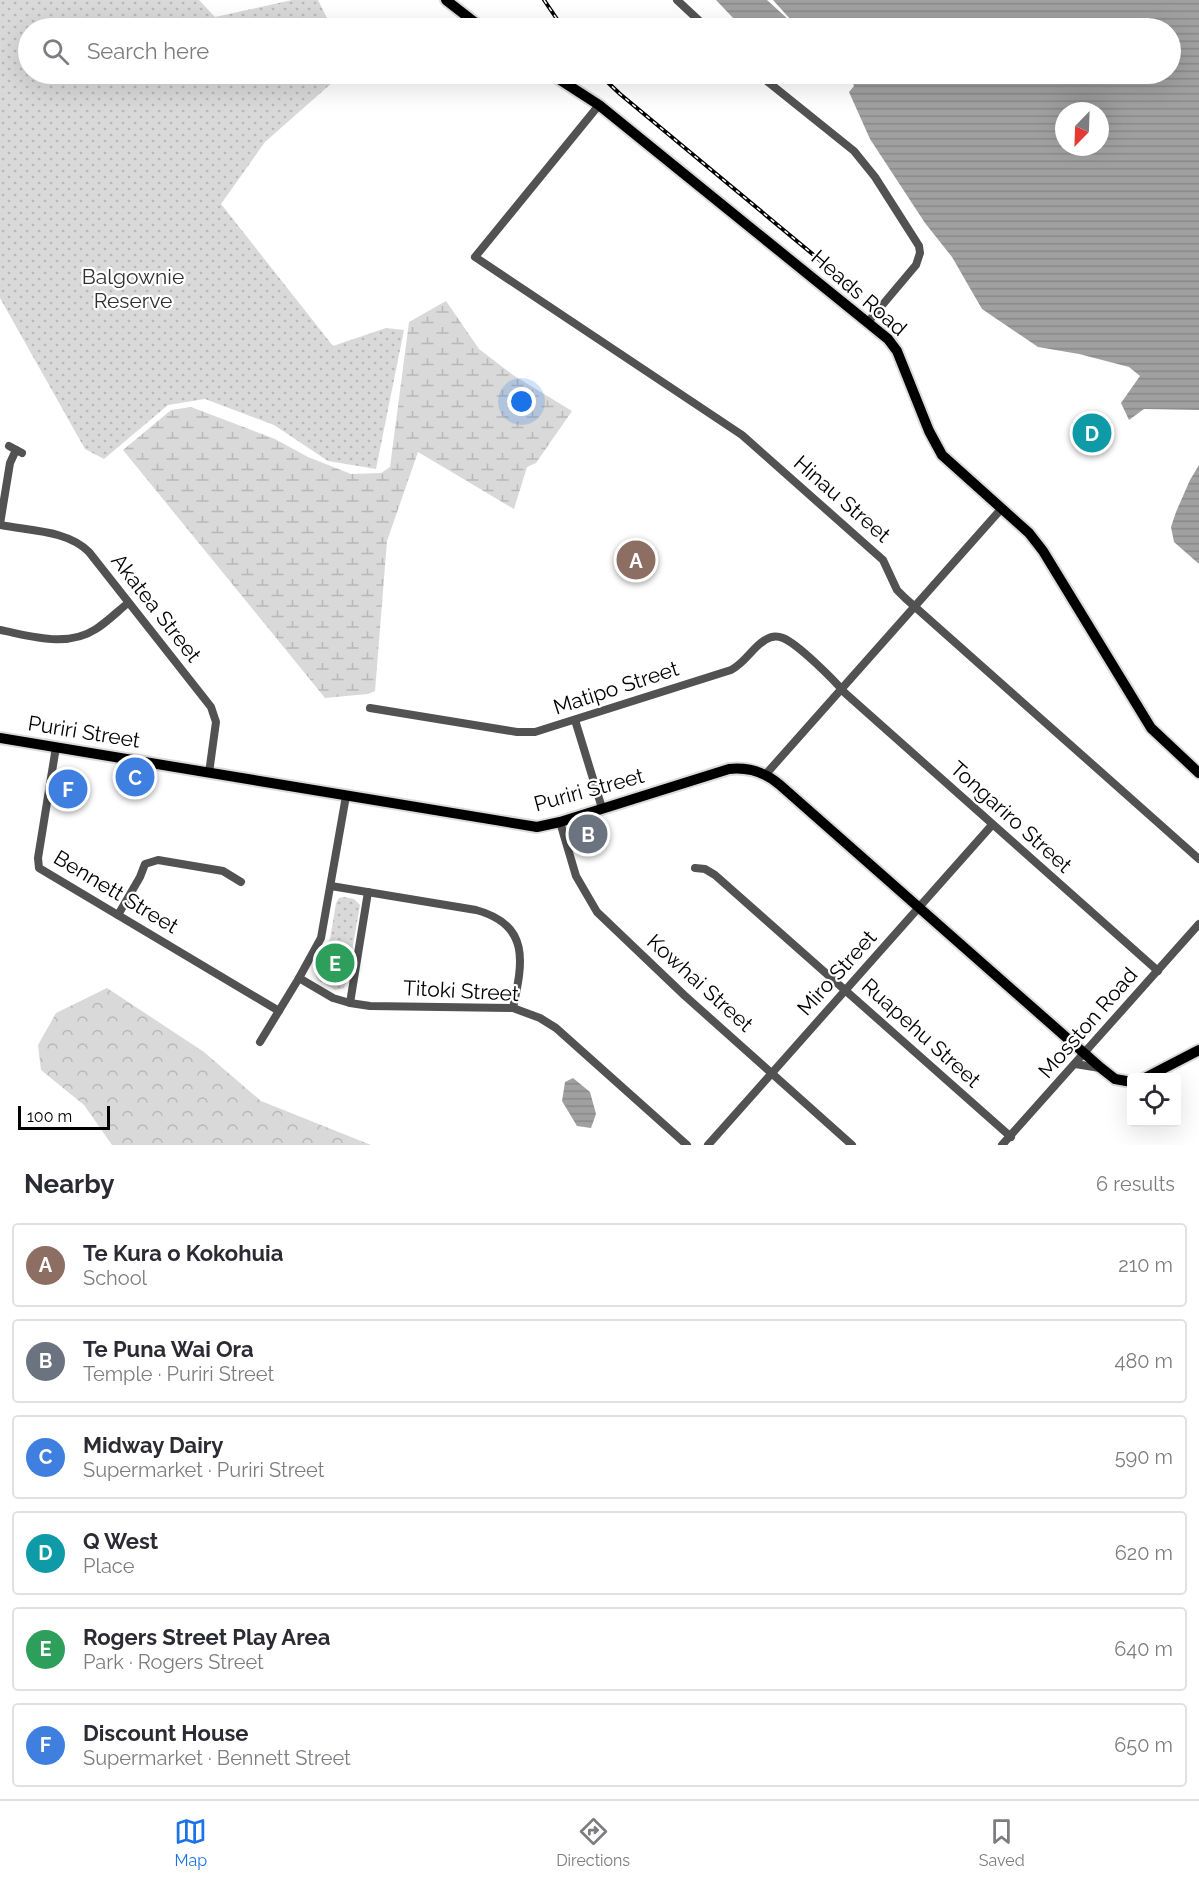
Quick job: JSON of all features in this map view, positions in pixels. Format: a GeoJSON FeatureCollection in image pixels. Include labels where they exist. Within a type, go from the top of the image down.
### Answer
{"type":"FeatureCollection","features":[{"type":"Feature","properties":{"kind":"main road"},"geometry":{"type":"LineString","coordinates":[[446,0],[469,18]]}},
{"type":"Feature","properties":{"kind":"main road","name":"Heads Road"},"geometry":{"type":"LineString","coordinates":[[566,84],[599,105],[888,339],[897,351],[929,431],[942,455],[1029,533],[1043,551],[1151,728],[1199,773]]}},
{"type":"Feature","properties":{"kind":"main road","name":"Puriri Street"},"geometry":{"type":"LineString","coordinates":[[0,738],[527,826],[542,826],[560,822],[729,769],[750,769],[766,774],[780,784],[1101,1068],[1115,1079],[1127,1081]]}},
{"type":"Feature","properties":{"kind":"main road"},"geometry":{"type":"LineString","coordinates":[[1153,1073],[1199,1050]]}},
{"type":"Feature","properties":{"kind":"street"},"geometry":{"type":"LineString","coordinates":[[677,0],[696,18]]}},
{"type":"Feature","properties":{"kind":"street"},"geometry":{"type":"LineString","coordinates":[[770,84],[854,151],[875,177],[919,246],[920,253],[916,265],[868,322]]}},
{"type":"Feature","properties":{"kind":"street","name":"Hinau Street"},"geometry":{"type":"LineString","coordinates":[[599,105],[475,257],[742,435],[879,556],[886,564],[900,594],[1199,860]]}},
{"type":"Feature","properties":{"kind":"street"},"geometry":{"type":"LineString","coordinates":[[0,525],[10,464],[16,450]]}},
{"type":"Feature","properties":{"kind":"street"},"geometry":{"type":"LineString","coordinates":[[766,774],[1002,508]]}},
{"type":"Feature","properties":{"kind":"street","name":"Akatea Street"},"geometry":{"type":"LineString","coordinates":[[0,525],[64,536],[77,542],[89,552],[215,715],[216,730],[209,773]]}},
{"type":"Feature","properties":{"kind":"street"},"geometry":{"type":"LineString","coordinates":[[0,630],[48,639],[69,639],[95,629],[129,603]]}},
{"type":"Feature","properties":{"kind":"street","name":"Matipo Street"},"geometry":{"type":"LineString","coordinates":[[370,708],[528,733],[730,670],[745,661],[762,642],[776,636],[796,646],[841,689]]}},
{"type":"Feature","properties":{"kind":"street","name":"Tongariro Street"},"geometry":{"type":"LineString","coordinates":[[841,689],[1158,971]]}},
{"type":"Feature","properties":{"kind":"street"},"geometry":{"type":"LineString","coordinates":[[575,720],[602,808]]}},
{"type":"Feature","properties":{"kind":"street","name":"Bennett Street"},"geometry":{"type":"LineString","coordinates":[[56,747],[37,863],[39,868],[279,1011]]}},
{"type":"Feature","properties":{"kind":"street"},"geometry":{"type":"LineString","coordinates":[[260,1042],[321,938],[346,796]]}},
{"type":"Feature","properties":{"kind":"street","name":"Kowhai Street"},"geometry":{"type":"LineString","coordinates":[[560,822],[576,876],[597,912],[684,995],[852,1145]]}},
{"type":"Feature","properties":{"kind":"street","name":"Miro Street"},"geometry":{"type":"LineString","coordinates":[[708,1145],[993,825]]}},
{"type":"Feature","properties":{"kind":"street"},"geometry":{"type":"LineString","coordinates":[[118,915],[145,864],[152,861],[158,860],[223,871],[241,882]]}},
{"type":"Feature","properties":{"kind":"street","name":"Ruapehu Street"},"geometry":{"type":"LineString","coordinates":[[695,868],[705,869],[715,875],[1011,1137]]}},
{"type":"Feature","properties":{"kind":"street"},"geometry":{"type":"LineString","coordinates":[[330,886],[476,910],[487,913],[504,923],[514,937],[521,957],[513,1008]]}},
{"type":"Feature","properties":{"kind":"street"},"geometry":{"type":"LineString","coordinates":[[350,1004],[368,892]]}},
{"type":"Feature","properties":{"kind":"street","name":"Mosston Road"},"geometry":{"type":"LineString","coordinates":[[1002,1145],[1199,924]]}},
{"type":"Feature","properties":{"kind":"street","name":"Titoki Street"},"geometry":{"type":"LineString","coordinates":[[299,978],[333,998],[350,1004],[513,1008],[532,1014],[556,1028],[687,1145]]}},
{"type":"Feature","properties":{"kind":"street"},"geometry":{"type":"LineString","coordinates":[[1076,1064],[1101,1068]]}},
{"type":"Feature","properties":{"kind":"green space","name":"Balgownie Reserve"},"geometry":{"type":"Polygon","coordinates":[[[0,0],[199,0],[215,17],[292,0],[318,0],[327,18],[18,18],[18,84],[331,84],[265,142],[221,204],[333,346],[386,328],[404,330],[376,469],[328,461],[274,425],[205,399],[168,405],[104,459],[85,449],[0,298],[0,0]]]}},
{"type":"Feature","properties":{"kind":"green space"},"geometry":{"type":"Polygon","coordinates":[[[446,301],[479,349],[513,375],[572,411],[536,463],[527,467],[514,509],[418,452],[387,541],[375,691],[368,694],[325,698],[123,450],[171,410],[191,407],[275,439],[308,457],[351,474],[381,473],[390,467],[409,322],[446,301]]]}},
{"type":"Feature","properties":{"kind":"green space"},"geometry":{"type":"Polygon","coordinates":[[[339,898],[354,899],[360,905],[347,980],[344,988],[335,990],[318,980],[314,971],[330,939],[336,903],[339,898]]]}},
{"type":"Feature","properties":{"kind":"green space"},"geometry":{"type":"Polygon","coordinates":[[[107,988],[204,1052],[261,1101],[371,1145],[112,1145],[84,1105],[41,1070],[38,1045],[56,1013],[107,988]]]}},
{"type":"Feature","properties":{"kind":"shaded area"},"geometry":{"type":"Polygon","coordinates":[[[716,0],[767,0],[787,18],[733,18],[716,0]]]}},
{"type":"Feature","properties":{"kind":"shaded area"},"geometry":{"type":"Polygon","coordinates":[[[773,0],[1199,0],[1199,410],[1144,409],[1129,420],[1121,403],[1140,376],[1129,367],[1079,354],[1038,347],[982,309],[952,257],[925,223],[870,139],[849,92],[853,84],[1181,84],[1181,18],[789,18],[773,0]]]}},
{"type":"Feature","properties":{"kind":"shaded area"},"geometry":{"type":"Polygon","coordinates":[[[1199,465],[1199,564],[1174,542],[1171,527],[1190,480],[1199,465]]]}},
{"type":"Feature","properties":{"kind":"shaded area"},"geometry":{"type":"Polygon","coordinates":[[[573,1078],[590,1092],[596,1114],[591,1128],[577,1126],[562,1101],[565,1082],[573,1078]]]}},
{"type":"Feature","properties":{"kind":"railway"},"geometry":{"type":"LineString","coordinates":[[544,0],[556,18]]}},
{"type":"Feature","properties":{"kind":"railway"},"geometry":{"type":"LineString","coordinates":[[610,84],[857,291]]}},
{"type":"Feature","properties":{"kind":"place","name":"Q West"},"geometry":{"type":"Point","coordinates":[1092,433]}},
{"type":"Feature","properties":{"kind":"place","name":"Te Kura o Kokohuia"},"geometry":{"type":"Point","coordinates":[636,560]}},
{"type":"Feature","properties":{"kind":"place","name":"Midway Dairy"},"geometry":{"type":"Point","coordinates":[135,777]}},
{"type":"Feature","properties":{"kind":"place","name":"Discount House"},"geometry":{"type":"Point","coordinates":[68,789]}},
{"type":"Feature","properties":{"kind":"place","name":"Te Puna Wai Ora"},"geometry":{"type":"Point","coordinates":[588,834]}},
{"type":"Feature","properties":{"kind":"place","name":"Rogers Street Play Area"},"geometry":{"type":"Point","coordinates":[335,963]}}]}
